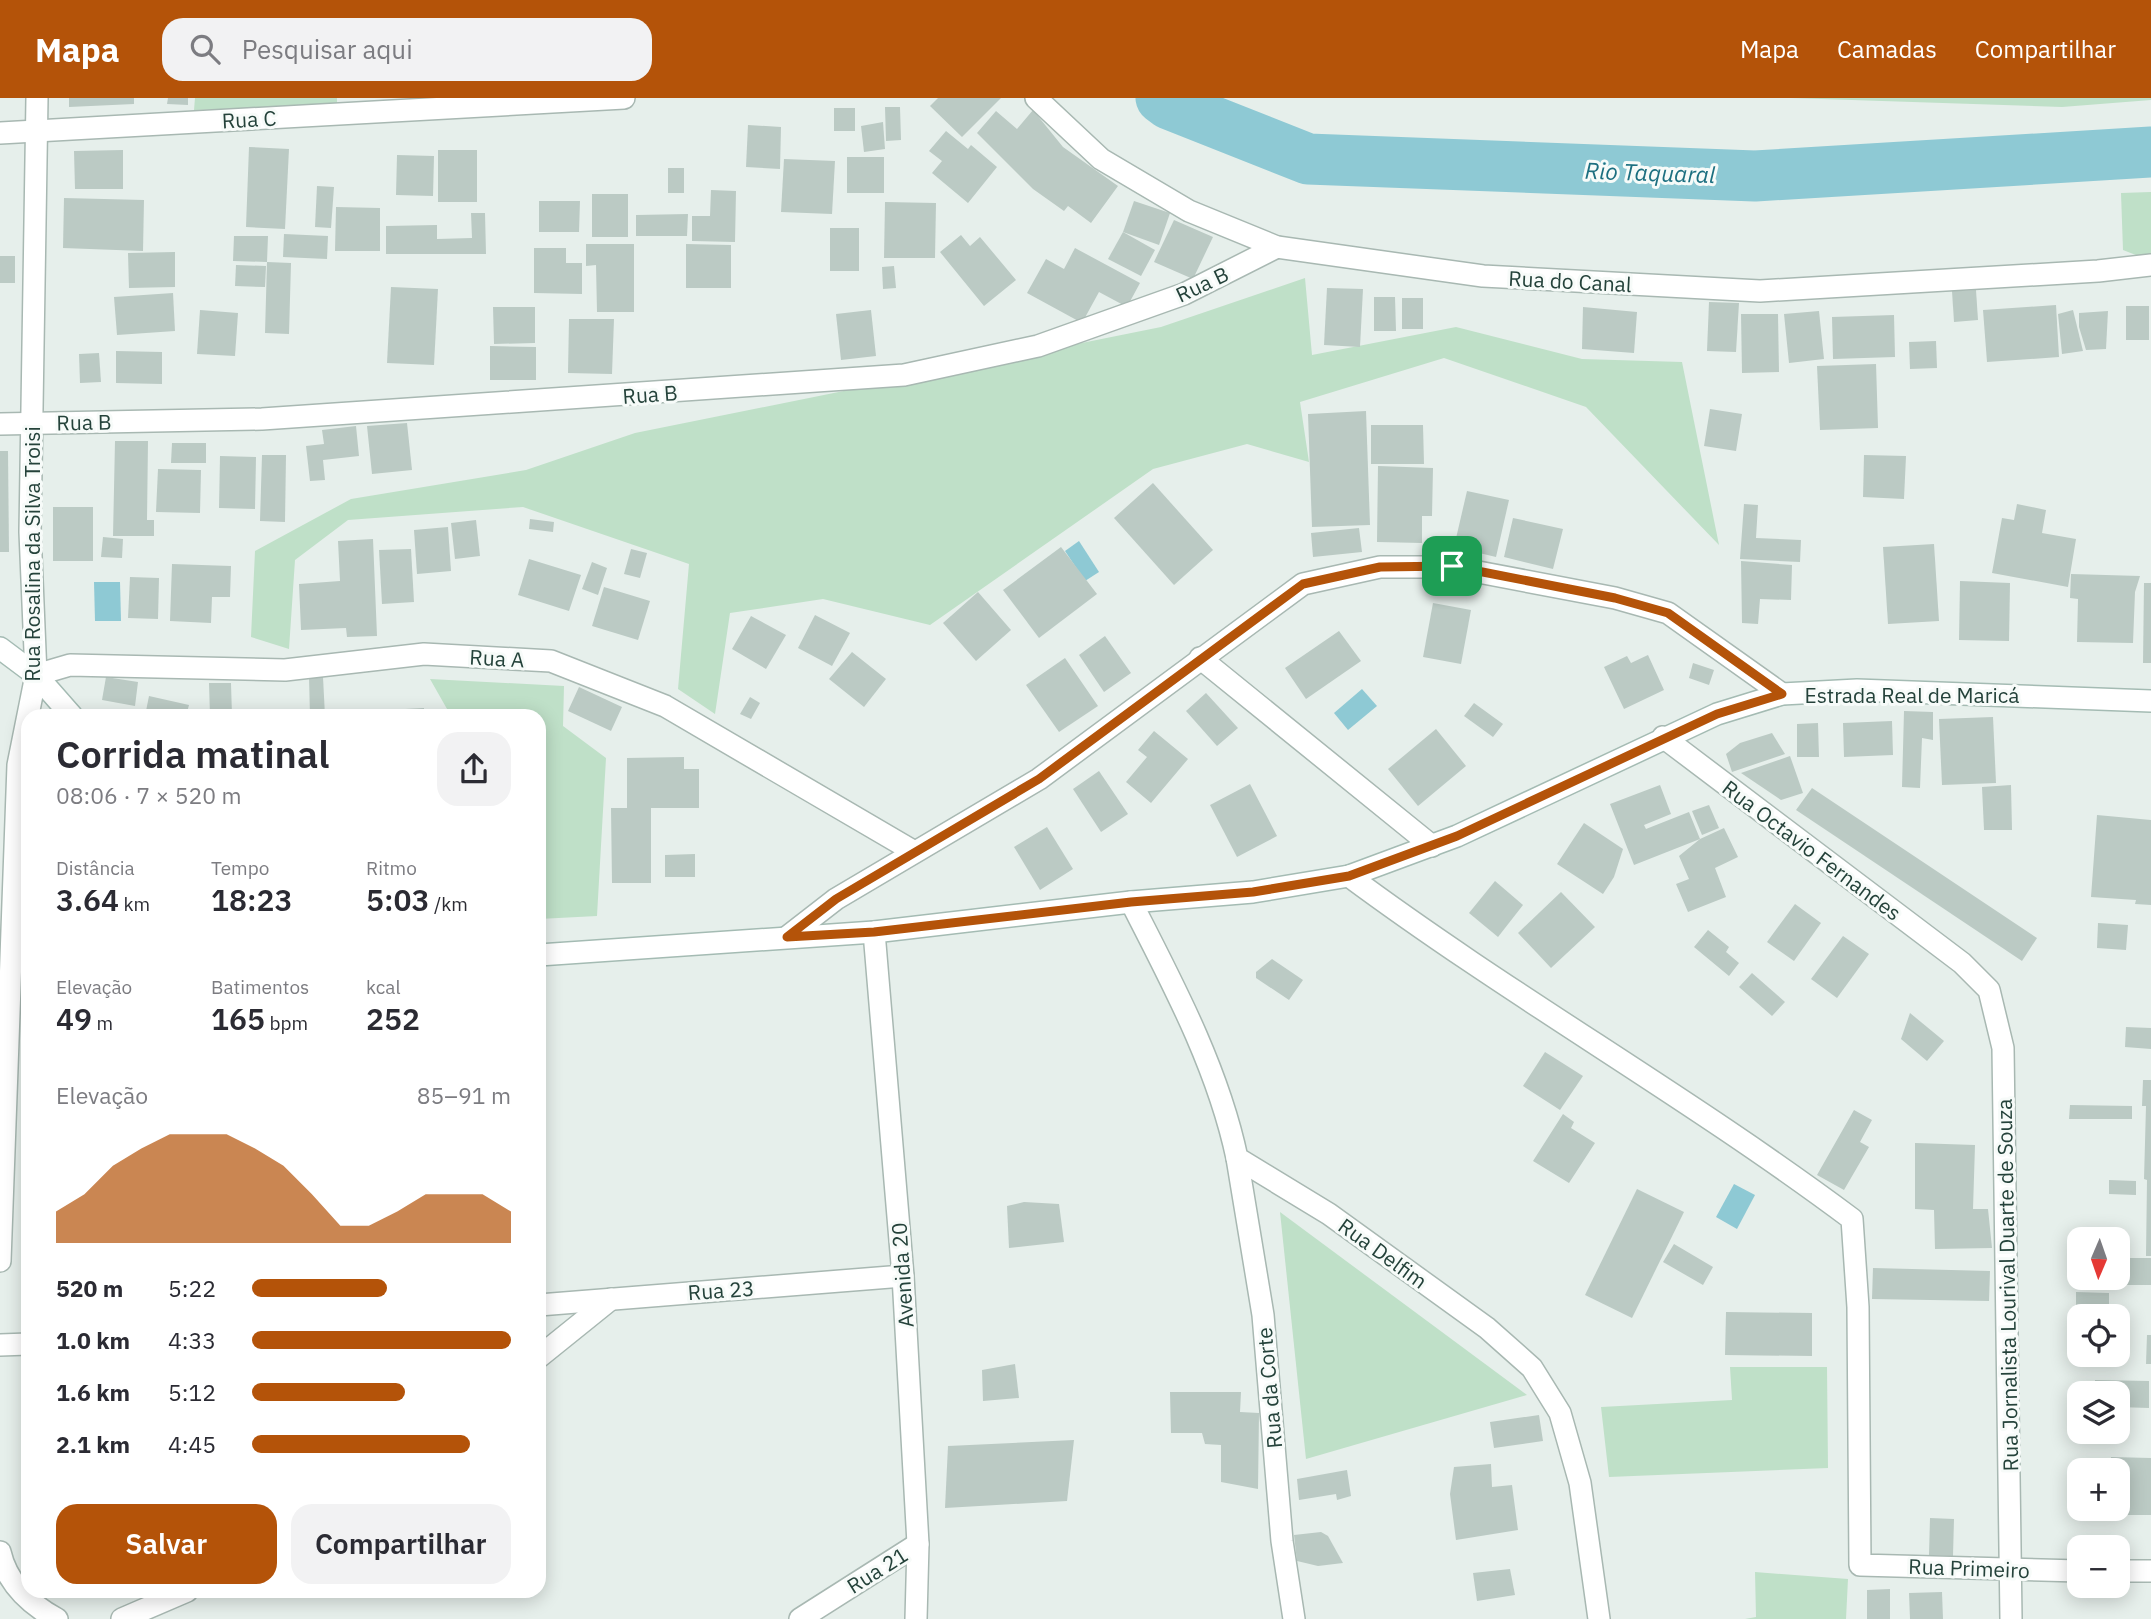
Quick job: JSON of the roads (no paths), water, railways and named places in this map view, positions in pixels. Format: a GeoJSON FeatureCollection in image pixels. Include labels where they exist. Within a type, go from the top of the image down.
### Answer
{"type":"FeatureCollection","features":[{"type":"Feature","properties":{"kind":"street","name":"Rua Rosalina da Silva Troisi"},"geometry":{"type":"LineString","coordinates":[[29,709],[36,675],[30,532],[37,98]]}},
{"type":"Feature","properties":{"kind":"street","name":"Rua C"},"geometry":{"type":"LineString","coordinates":[[0,133],[624,98]]}},
{"type":"Feature","properties":{"kind":"street","name":"Rua do Canal"},"geometry":{"type":"LineString","coordinates":[[1036,98],[1101,159],[1189,211],[1277,247],[1483,276],[1759,291],[2098,271],[2151,265]]}},
{"type":"Feature","properties":{"kind":"street","name":"Rua B"},"geometry":{"type":"LineString","coordinates":[[0,424],[261,419],[904,375],[1038,346],[1184,294],[1277,247]]}},
{"type":"Feature","properties":{"kind":"street"},"geometry":{"type":"LineString","coordinates":[[787,937],[836,899],[1039,779],[1303,584],[1380,567],[1452,566],[1615,598],[1668,613],[1782,694]]}},
{"type":"Feature","properties":{"kind":"street"},"geometry":{"type":"LineString","coordinates":[[0,648],[36,675],[66,709]]}},
{"type":"Feature","properties":{"kind":"street","name":"Rua A"},"geometry":{"type":"LineString","coordinates":[[36,675],[70,664],[285,670],[424,654],[551,661],[665,706],[914,851]]}},
{"type":"Feature","properties":{"kind":"street"},"geometry":{"type":"LineString","coordinates":[[1200,658],[1432,846]]}},
{"type":"Feature","properties":{"kind":"street","name":"Estrada Real de Maricá"},"geometry":{"type":"LineString","coordinates":[[546,954],[874,932],[1131,902],[1253,892],[1349,876],[1432,846],[1717,714],[1782,694],[1857,690],[2151,701]]}},
{"type":"Feature","properties":{"kind":"street","name":"Rua Octavio Fernandes"},"geometry":{"type":"LineString","coordinates":[[1663,737],[1962,963]]}},
{"type":"Feature","properties":{"kind":"street","name":"Rua Rosalina da Silva Troisi"},"geometry":{"type":"LineString","coordinates":[[0,1261],[18,765],[21,750]]}},
{"type":"Feature","properties":{"kind":"street"},"geometry":{"type":"LineString","coordinates":[[0,785],[18,765]]}},
{"type":"Feature","properties":{"kind":"street","name":"Rua Primeiro"},"geometry":{"type":"LineString","coordinates":[[1349,876],[1410,922],[1754,1149],[1852,1219],[1858,1307],[1860,1565],[2067,1570]]}},
{"type":"Feature","properties":{"kind":"street"},"geometry":{"type":"LineString","coordinates":[[1131,902],[1175,988],[1228,1115],[1237,1158]]}},
{"type":"Feature","properties":{"kind":"street","name":"Avenida 20"},"geometry":{"type":"LineString","coordinates":[[874,932],[903,1276],[918,1544],[916,1619]]}},
{"type":"Feature","properties":{"kind":"street","name":"Rua Jornalista Lourival Duarte de Souza"},"geometry":{"type":"LineString","coordinates":[[1962,963],[1989,990],[2003,1048],[2011,1619]]}},
{"type":"Feature","properties":{"kind":"street","name":"Rua da Corte"},"geometry":{"type":"LineString","coordinates":[[1237,1158],[1263,1315],[1282,1541],[1294,1619]]}},
{"type":"Feature","properties":{"kind":"street","name":"Rua Delfim"},"geometry":{"type":"LineString","coordinates":[[1237,1158],[1329,1214],[1487,1328],[1532,1368],[1560,1413],[1580,1483],[1599,1619]]}},
{"type":"Feature","properties":{"kind":"street","name":"Rua 23"},"geometry":{"type":"LineString","coordinates":[[546,1304],[903,1276]]}},
{"type":"Feature","properties":{"kind":"street"},"geometry":{"type":"LineString","coordinates":[[546,1351],[611,1298]]}},
{"type":"Feature","properties":{"kind":"street"},"geometry":{"type":"LineString","coordinates":[[0,1345],[21,1344]]}},
{"type":"Feature","properties":{"kind":"street","name":"Rua 21"},"geometry":{"type":"LineString","coordinates":[[800,1619],[918,1544]]}},
{"type":"Feature","properties":{"kind":"street"},"geometry":{"type":"LineString","coordinates":[[0,1552],[4,1570],[21,1592]]}},
{"type":"Feature","properties":{"kind":"street"},"geometry":{"type":"LineString","coordinates":[[2130,1571],[2151,1571]]}},
{"type":"Feature","properties":{"kind":"street"},"geometry":{"type":"LineString","coordinates":[[26,1598],[32,1606],[57,1619]]}},
{"type":"Feature","properties":{"kind":"street"},"geometry":{"type":"LineString","coordinates":[[122,1619],[171,1598]]}},
{"type":"Feature","properties":{"kind":"water"},"geometry":{"type":"Polygon","coordinates":[[[1079,541],[1099,572],[1085,581],[1065,551],[1079,541]]]}},
{"type":"Feature","properties":{"kind":"water"},"geometry":{"type":"Polygon","coordinates":[[[94,582],[120,582],[121,621],[95,621],[94,582]]]}},
{"type":"Feature","properties":{"kind":"water"},"geometry":{"type":"Polygon","coordinates":[[[1362,689],[1377,706],[1348,730],[1334,713],[1362,689]]]}},
{"type":"Feature","properties":{"kind":"water"},"geometry":{"type":"Polygon","coordinates":[[[1734,1184],[1755,1195],[1737,1229],[1716,1217],[1734,1184]]]}},
{"type":"Feature","properties":{"kind":"waterway","name":"Rio Taquaral"},"geometry":{"type":"LineString","coordinates":[[1161,98],[1169,104],[1308,159],[1755,176],[2151,152]]}}]}
